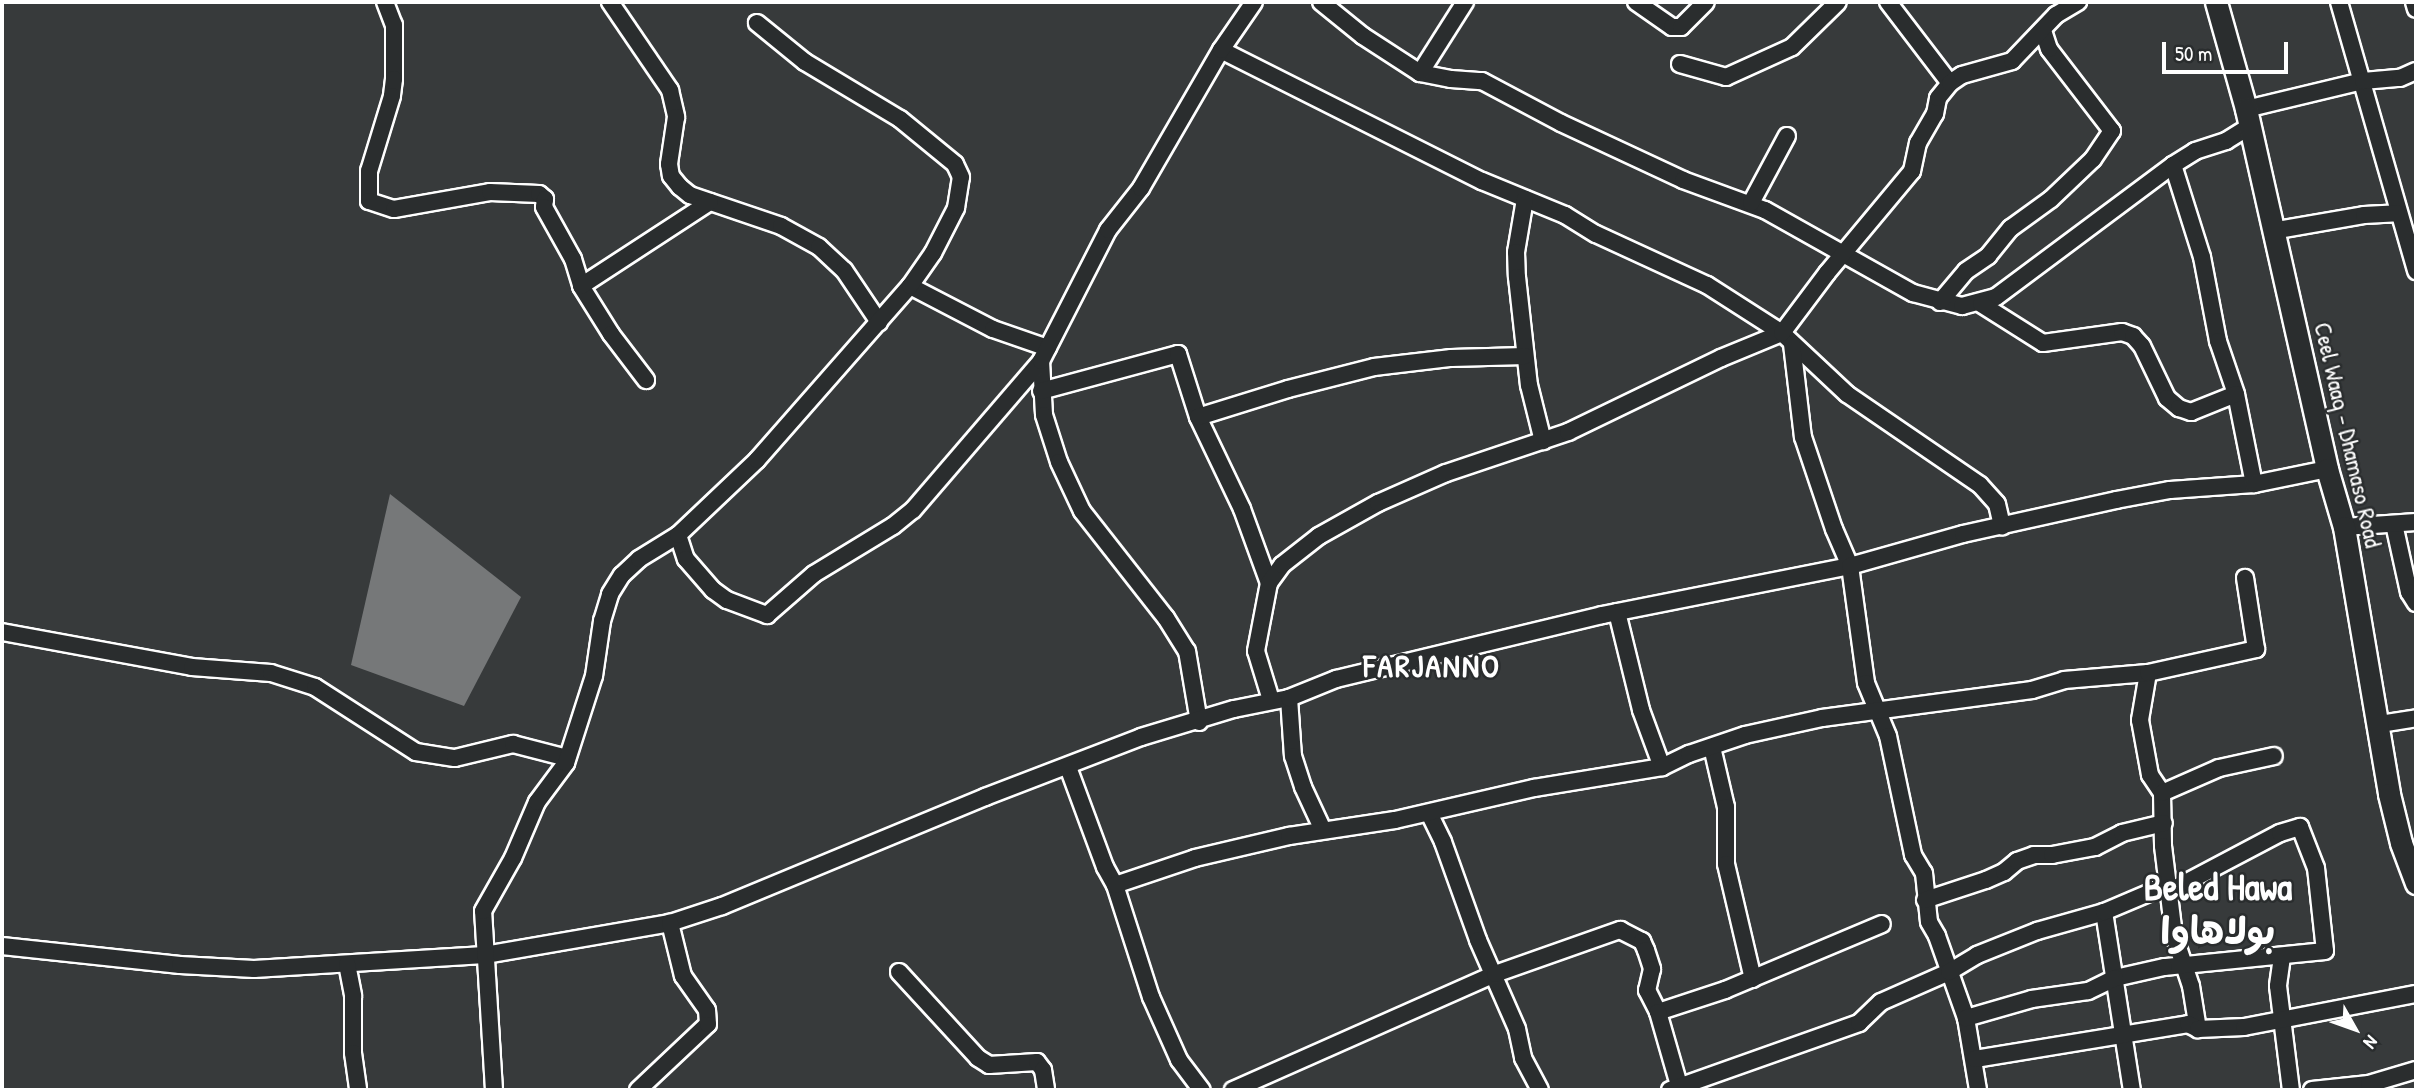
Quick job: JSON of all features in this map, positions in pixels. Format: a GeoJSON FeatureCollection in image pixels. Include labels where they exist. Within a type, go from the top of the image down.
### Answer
{"type":"FeatureCollection","features":[{"type":"Feature","properties":{"kind":"main road","name":"Ceel Waaq - Dhamaso Road"},"geometry":{"type":"LineString","coordinates":[[2216,2],[2247,118],[2327,469],[2344,527],[2380,724],[2389,794],[2401,843],[2416,883]]}},
{"type":"Feature","properties":{"kind":"street"},"geometry":{"type":"LineString","coordinates":[[385,2],[394,25],[394,79],[392,96],[369,171],[369,201],[394,209],[490,192],[539,194],[545,199],[544,207],[573,259],[582,286],[611,334],[646,380]]}},
{"type":"Feature","properties":{"kind":"street"},"geometry":{"type":"LineString","coordinates":[[610,2],[670,90],[676,117],[669,164],[671,176],[690,195],[755,215],[819,247],[844,270],[879,322]]}},
{"type":"Feature","properties":{"kind":"street"},"geometry":{"type":"LineString","coordinates":[[678,535],[686,559],[713,590],[727,600],[767,615],[814,573],[893,526],[914,510],[1044,355],[1096,250],[1171,140],[1221,50],[1254,2]]}},
{"type":"Feature","properties":{"kind":"street"},"geometry":{"type":"LineString","coordinates":[[1321,2],[1363,36],[1420,73],[1482,81],[1560,123],[1683,180],[1751,203],[1885,279],[1940,302],[1962,306],[1981,304],[2010,288],[2079,232],[2173,165],[2195,151],[2226,141],[2247,118],[2363,81],[2400,78],[2416,71]]}},
{"type":"Feature","properties":{"kind":"street"},"geometry":{"type":"LineString","coordinates":[[1420,73],[1465,2]]}},
{"type":"Feature","properties":{"kind":"street"},"geometry":{"type":"LineString","coordinates":[[1636,2],[1672,27],[1682,27],[1706,2]]}},
{"type":"Feature","properties":{"kind":"street"},"geometry":{"type":"LineString","coordinates":[[1680,64],[1726,77],[1791,47],[1838,2]]}},
{"type":"Feature","properties":{"kind":"street"},"geometry":{"type":"LineString","coordinates":[[1888,2],[1950,83]]}},
{"type":"Feature","properties":{"kind":"street"},"geometry":{"type":"LineString","coordinates":[[1978,1090],[1975,1059],[1966,1018],[1937,936],[1929,922],[1924,873],[1913,855],[1888,736],[1874,709],[1860,658],[1850,566],[1834,529],[1803,437],[1787,339],[1844,254],[1912,171],[1918,143],[1935,114],[1938,98],[1950,83],[1962,75],[2012,61],[2056,15],[2078,2]]}},
{"type":"Feature","properties":{"kind":"street"},"geometry":{"type":"LineString","coordinates":[[2339,2],[2363,81],[2397,213],[2416,271]]}},
{"type":"Feature","properties":{"kind":"street"},"geometry":{"type":"LineString","coordinates":[[2414,2],[2416,9]]}},
{"type":"Feature","properties":{"kind":"street"},"geometry":{"type":"LineString","coordinates":[[494,1090],[483,911],[513,858],[537,802],[563,769],[594,676],[602,621],[610,594],[622,575],[639,559],[678,535],[757,460],[910,286],[933,253],[956,208],[961,177],[956,164],[900,119],[805,62],[757,23]]}},
{"type":"Feature","properties":{"kind":"street"},"geometry":{"type":"LineString","coordinates":[[1940,302],[1966,271],[1988,256],[2011,228],[2051,199],[2093,159],[2112,131],[2049,49],[2043,30]]}},
{"type":"Feature","properties":{"kind":"street"},"geometry":{"type":"LineString","coordinates":[[1221,50],[1525,200],[1565,215],[1596,234],[1707,285],[1787,339],[1847,394],[1980,485],[1997,504],[2002,526]]}},
{"type":"Feature","properties":{"kind":"street"},"geometry":{"type":"LineString","coordinates":[[1751,203],[1787,136]]}},
{"type":"Feature","properties":{"kind":"street"},"geometry":{"type":"LineString","coordinates":[[2173,165],[2203,257],[2218,341],[2236,394],[2254,484]]}},
{"type":"Feature","properties":{"kind":"street"},"geometry":{"type":"LineString","coordinates":[[1525,200],[1516,252],[1525,356],[1543,441]]}},
{"type":"Feature","properties":{"kind":"street"},"geometry":{"type":"LineString","coordinates":[[582,286],[710,202]]}},
{"type":"Feature","properties":{"kind":"street"},"geometry":{"type":"LineString","coordinates":[[2272,231],[2364,215],[2397,213]]}},
{"type":"Feature","properties":{"kind":"street"},"geometry":{"type":"LineString","coordinates":[[910,286],[1044,355]]}},
{"type":"Feature","properties":{"kind":"street"},"geometry":{"type":"LineString","coordinates":[[1981,304],[2043,343],[2122,332],[2133,336],[2142,346],[2167,398],[2179,408],[2191,412],[2236,394]]}},
{"type":"Feature","properties":{"kind":"street"},"geometry":{"type":"LineString","coordinates":[[1271,700],[1256,651],[1269,583],[1282,565],[1319,536],[1378,503],[1446,474],[1590,422],[1742,348],[1787,339]]}},
{"type":"Feature","properties":{"kind":"street"},"geometry":{"type":"LineString","coordinates":[[1041,391],[1178,354],[1198,417],[1242,509],[1269,583]]}},
{"type":"Feature","properties":{"kind":"street"},"geometry":{"type":"LineString","coordinates":[[1044,355],[1041,391],[1059,462],[1082,510],[1166,618],[1187,651],[1199,722]]}},
{"type":"Feature","properties":{"kind":"street"},"geometry":{"type":"LineString","coordinates":[[1198,417],[1288,389],[1374,367],[1438,359],[1525,356]]}},
{"type":"Feature","properties":{"kind":"street"},"geometry":{"type":"LineString","coordinates":[[2,946],[254,969],[485,955],[670,923],[722,906],[985,797],[1141,737],[1271,700],[1289,698],[1336,679],[1617,612],[1850,566],[1963,534],[2139,495],[2254,484],[2327,469]]}},
{"type":"Feature","properties":{"kind":"street"},"geometry":{"type":"LineString","coordinates":[[2344,527],[2416,522]]}},
{"type":"Feature","properties":{"kind":"street"},"geometry":{"type":"LineString","coordinates":[[2393,524],[2409,592],[2416,603]]}},
{"type":"Feature","properties":{"kind":"street"},"geometry":{"type":"LineString","coordinates":[[1115,885],[1195,858],[1323,830],[1429,813],[1512,792],[1662,767],[1745,735],[1874,709],[2032,690],[2096,676],[2148,673],[2256,649],[2245,578]]}},
{"type":"Feature","properties":{"kind":"street"},"geometry":{"type":"LineString","coordinates":[[1617,612],[1641,710],[1662,767]]}},
{"type":"Feature","properties":{"kind":"street"},"geometry":{"type":"LineString","coordinates":[[2,632],[192,667],[271,673],[315,687],[416,752],[455,758],[513,744],[567,758]]}},
{"type":"Feature","properties":{"kind":"street"},"geometry":{"type":"LineString","coordinates":[[2148,673],[2140,720],[2150,775],[2162,793],[2163,846],[2174,935],[2199,1029]]}},
{"type":"Feature","properties":{"kind":"street"},"geometry":{"type":"LineString","coordinates":[[1289,698],[1293,756],[1303,787],[1323,830]]}},
{"type":"Feature","properties":{"kind":"street"},"geometry":{"type":"LineString","coordinates":[[2380,724],[2416,718]]}},
{"type":"Feature","properties":{"kind":"street"},"geometry":{"type":"LineString","coordinates":[[1713,747],[1726,807],[1726,864],[1754,978]]}},
{"type":"Feature","properties":{"kind":"street"},"geometry":{"type":"LineString","coordinates":[[2162,793],[2219,768],[2274,756]]}},
{"type":"Feature","properties":{"kind":"street"},"geometry":{"type":"LineString","coordinates":[[1068,767],[1105,867],[1115,885],[1151,997],[1179,1060],[1202,1090]]}},
{"type":"Feature","properties":{"kind":"street"},"geometry":{"type":"LineString","coordinates":[[1429,813],[1443,842],[1478,940],[1517,1029],[1527,1068],[1541,1090]]}},
{"type":"Feature","properties":{"kind":"street"},"geometry":{"type":"LineString","coordinates":[[1925,900],[2004,873],[2017,861],[2034,855],[2095,848],[2122,833],[2164,823]]}},
{"type":"Feature","properties":{"kind":"street"},"geometry":{"type":"LineString","coordinates":[[1233,1090],[1495,974],[1620,930],[1642,941],[1646,950],[1652,969],[1647,990],[1658,1012],[1674,1088],[1860,1023],[1881,1002],[1949,972],[1977,955],[2012,940],[2104,912],[2156,890],[2170,891],[2280,833],[2300,827],[2316,867],[2325,950],[2282,957],[2184,966],[2115,978],[2088,991],[2032,999],[1966,1018]]}},
{"type":"Feature","properties":{"kind":"street"},"geometry":{"type":"LineString","coordinates":[[2104,912],[2132,1090]]}},
{"type":"Feature","properties":{"kind":"street"},"geometry":{"type":"LineString","coordinates":[[638,1090],[708,1024],[707,1010],[683,976],[670,923]]}},
{"type":"Feature","properties":{"kind":"street"},"geometry":{"type":"LineString","coordinates":[[1658,1012],[1754,978],[1882,924]]}},
{"type":"Feature","properties":{"kind":"street"},"geometry":{"type":"LineString","coordinates":[[2282,957],[2278,986],[2291,1090]]}},
{"type":"Feature","properties":{"kind":"street"},"geometry":{"type":"LineString","coordinates":[[347,964],[353,996],[353,1053],[358,1090]]}},
{"type":"Feature","properties":{"kind":"street"},"geometry":{"type":"LineString","coordinates":[[899,972],[978,1058],[989,1065],[1037,1062],[1043,1070],[1046,1090]]}},
{"type":"Feature","properties":{"kind":"street"},"geometry":{"type":"LineString","coordinates":[[1975,1059],[2188,1024],[2199,1029],[2244,1027],[2416,994]]}},
{"type":"Feature","properties":{"kind":"street"},"geometry":{"type":"LineString","coordinates":[[2312,1090],[2369,1084],[2416,1070]]}},
{"type":"Feature","properties":{"kind":"shaded area"},"geometry":{"type":"Polygon","coordinates":[[[390,494],[521,597],[464,706],[351,665],[390,494]]]}},
{"type":"Feature","properties":{"kind":"district","name":"FARJANNO"},"geometry":{"type":"Point","coordinates":[1432,666]}},
{"type":"Feature","properties":{"kind":"district","name":"Beled Hawa بولاهاوا"},"geometry":{"type":"Point","coordinates":[2218,909]}}]}
